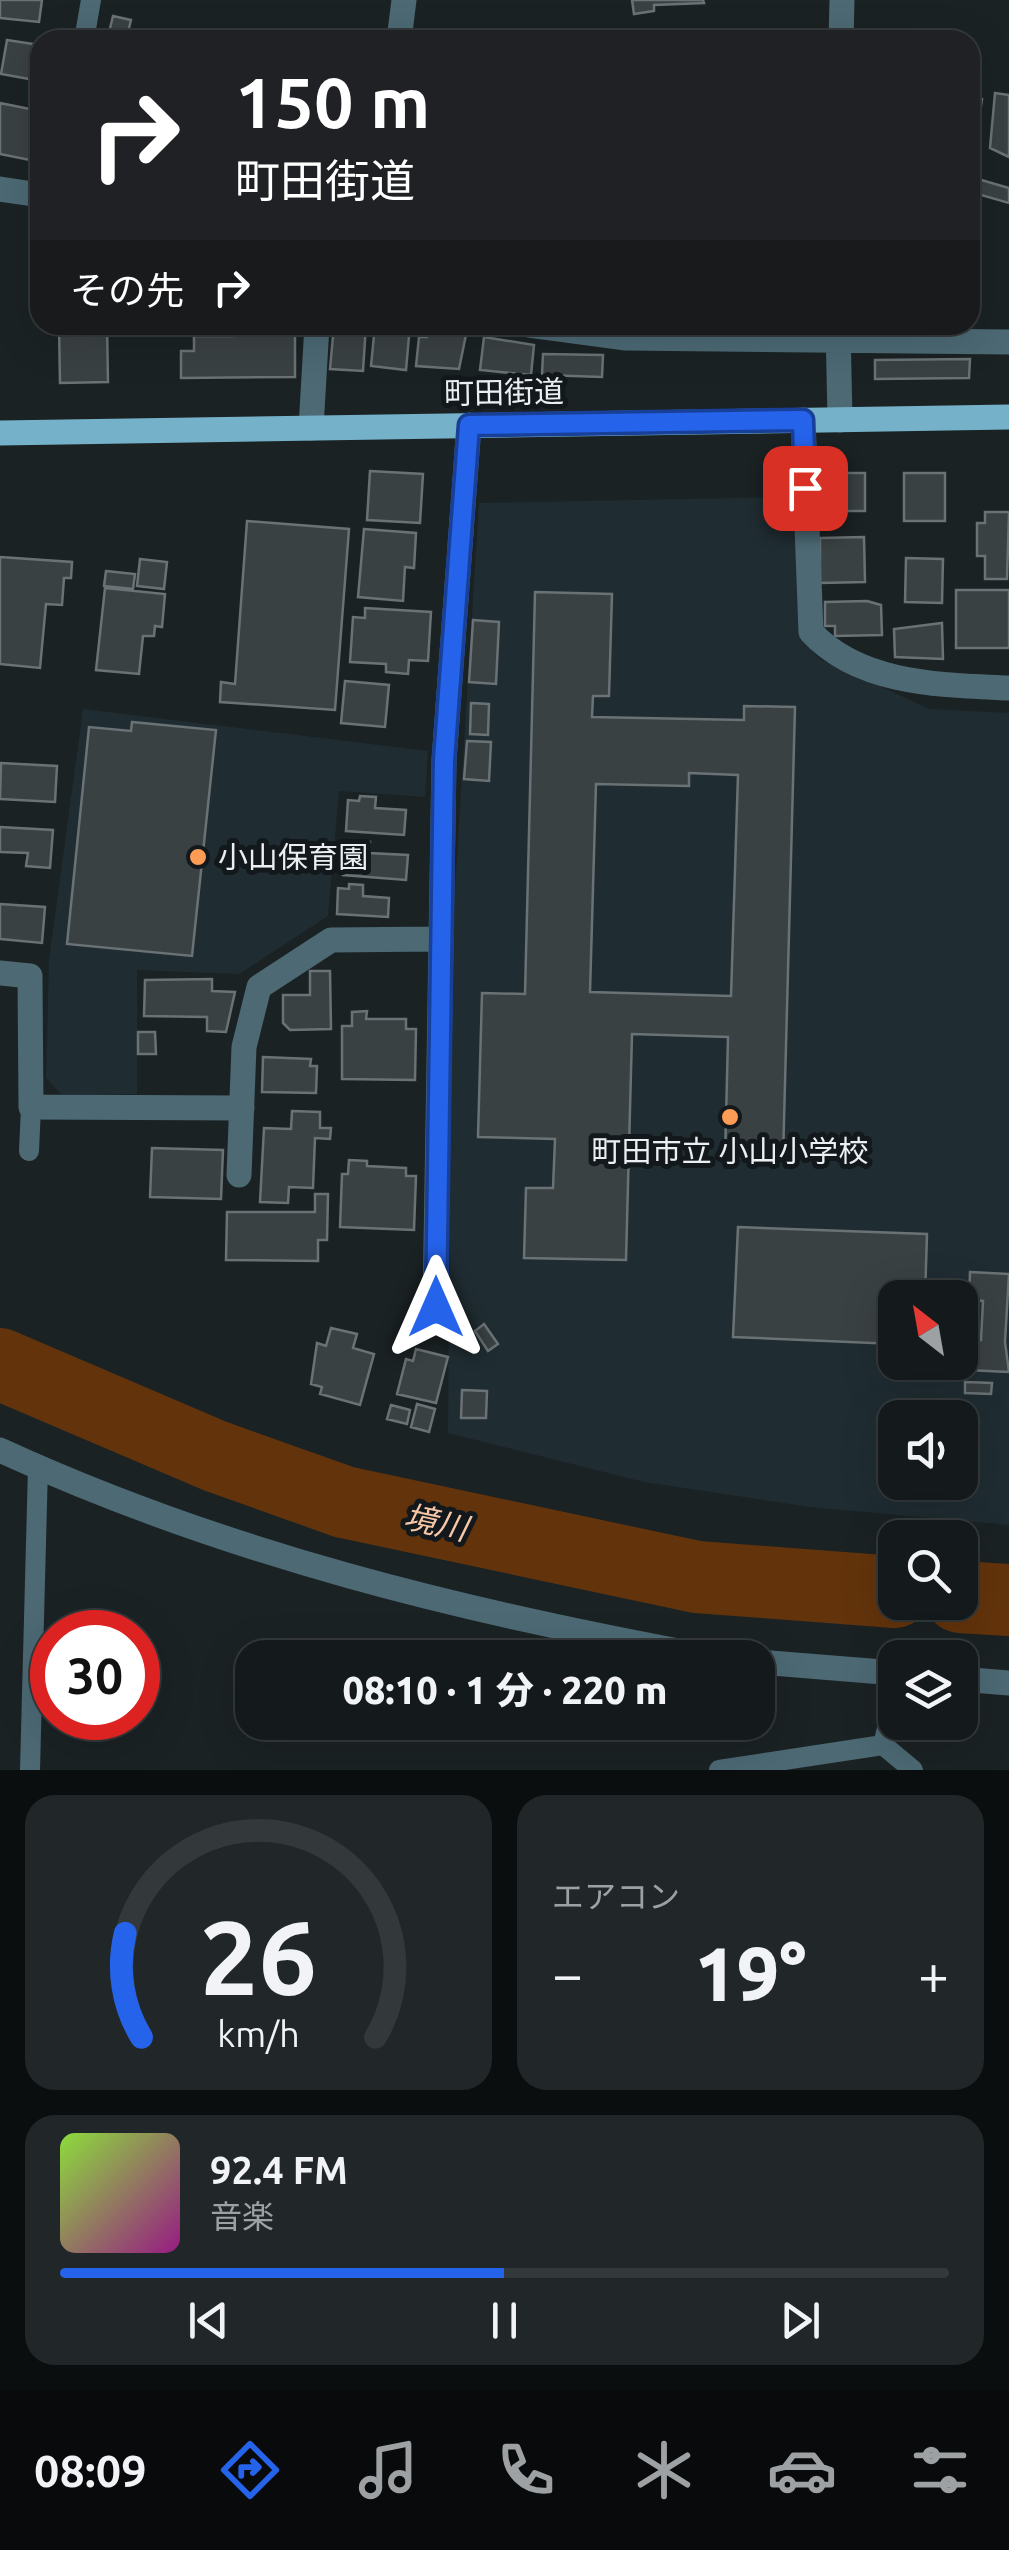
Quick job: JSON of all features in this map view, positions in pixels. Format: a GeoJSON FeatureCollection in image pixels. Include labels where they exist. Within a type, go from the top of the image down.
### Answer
{"type":"FeatureCollection","features":[{"type":"Feature","properties":{"kind":"main road","name":"町田街道"},"geometry":{"type":"LineString","coordinates":[[0,433],[1009,417]]}},
{"type":"Feature","properties":{"kind":"street"},"geometry":{"type":"LineString","coordinates":[[400,30],[404,0]]}},
{"type":"Feature","properties":{"kind":"street"},"geometry":{"type":"LineString","coordinates":[[841,30],[842,0]]}},
{"type":"Feature","properties":{"kind":"street"},"geometry":{"type":"LineString","coordinates":[[0,189],[30,194]]}},
{"type":"Feature","properties":{"kind":"street"},"geometry":{"type":"LineString","coordinates":[[311,428],[316,335]]}},
{"type":"Feature","properties":{"kind":"street"},"geometry":{"type":"LineString","coordinates":[[604,335],[732,335]]}},
{"type":"Feature","properties":{"kind":"street"},"geometry":{"type":"LineString","coordinates":[[838,335],[840,420]]}},
{"type":"Feature","properties":{"kind":"street"},"geometry":{"type":"LineString","coordinates":[[889,335],[1009,342]]}},
{"type":"Feature","properties":{"kind":"street"},"geometry":{"type":"LineString","coordinates":[[803,420],[811,632],[826,648],[913,684],[1009,688]]}},
{"type":"Feature","properties":{"kind":"street"},"geometry":{"type":"LineString","coordinates":[[436,1307],[438,939],[445,742],[469,425]]}},
{"type":"Feature","properties":{"kind":"street"},"geometry":{"type":"LineString","coordinates":[[240,1174],[244,1047],[260,987],[331,940],[438,939]]}},
{"type":"Feature","properties":{"kind":"street"},"geometry":{"type":"LineString","coordinates":[[0,973],[30,976],[31,1107],[242,1108]]}},
{"type":"Feature","properties":{"kind":"street"},"geometry":{"type":"LineString","coordinates":[[0,1450],[136,1510],[258,1552],[528,1623],[619,1640]]}},
{"type":"Feature","properties":{"kind":"street"},"geometry":{"type":"LineString","coordinates":[[775,1663],[878,1673]]}},
{"type":"Feature","properties":{"kind":"street"},"geometry":{"type":"LineString","coordinates":[[978,1681],[1009,1684]]}},
{"type":"Feature","properties":{"kind":"lane"},"geometry":{"type":"LineString","coordinates":[[86,30],[91,0]]}},
{"type":"Feature","properties":{"kind":"lane"},"geometry":{"type":"LineString","coordinates":[[29,1151],[31,1107]]}},
{"type":"Feature","properties":{"kind":"lane"},"geometry":{"type":"LineString","coordinates":[[30,1770],[38,1467]]}},
{"type":"Feature","properties":{"kind":"lane"},"geometry":{"type":"LineString","coordinates":[[882,1745],[883,1740]]}},
{"type":"Feature","properties":{"kind":"lane"},"geometry":{"type":"LineString","coordinates":[[719,1770],[882,1745],[913,1770]]}},
{"type":"Feature","properties":{"kind":"shaded area","name":"町田市立 小山小学校"},"geometry":{"type":"Polygon","coordinates":[[[794,497],[800,637],[820,659],[930,709],[1009,713],[1009,1525],[810,1507],[644,1482],[448,1433],[452,936],[479,503],[794,497]]]}},
{"type":"Feature","properties":{"kind":"shaded area","name":"小山保育園"},"geometry":{"type":"Polygon","coordinates":[[[83,709],[428,751],[425,797],[339,791],[328,916],[239,974],[137,970],[137,1094],[61,1094],[46,1078],[49,960],[83,709]]]}},
{"type":"Feature","properties":{"kind":"building"},"geometry":{"type":"Polygon","coordinates":[[[0,0],[42,0],[39,22],[0,18],[0,0]]]}},
{"type":"Feature","properties":{"kind":"building"},"geometry":{"type":"Polygon","coordinates":[[[632,0],[704,3],[654,5],[654,11],[634,14],[632,0]]]}},
{"type":"Feature","properties":{"kind":"building"},"geometry":{"type":"Polygon","coordinates":[[[113,16],[131,20],[128,30],[110,30],[113,16]]]}},
{"type":"Feature","properties":{"kind":"building"},"geometry":{"type":"Polygon","coordinates":[[[7,40],[30,43],[30,79],[1,74],[7,40]]]}},
{"type":"Feature","properties":{"kind":"building"},"geometry":{"type":"Polygon","coordinates":[[[995,93],[1009,95],[1009,157],[990,148],[995,93]]]}},
{"type":"Feature","properties":{"kind":"building"},"geometry":{"type":"Polygon","coordinates":[[[0,103],[30,109],[30,160],[0,154],[0,103]]]}},
{"type":"Feature","properties":{"kind":"building"},"geometry":{"type":"Polygon","coordinates":[[[980,180],[1009,188],[1009,203],[980,195],[980,180]]]}},
{"type":"Feature","properties":{"kind":"building"},"geometry":{"type":"Polygon","coordinates":[[[59,335],[107,335],[108,382],[60,383],[59,335]]]}},
{"type":"Feature","properties":{"kind":"building"},"geometry":{"type":"Polygon","coordinates":[[[295,335],[295,377],[181,378],[181,351],[194,351],[194,336],[295,335]]]}},
{"type":"Feature","properties":{"kind":"building"},"geometry":{"type":"Polygon","coordinates":[[[333,335],[365,335],[363,371],[330,369],[333,335]]]}},
{"type":"Feature","properties":{"kind":"building"},"geometry":{"type":"Polygon","coordinates":[[[374,335],[409,335],[406,370],[371,366],[374,335]]]}},
{"type":"Feature","properties":{"kind":"building"},"geometry":{"type":"Polygon","coordinates":[[[466,335],[459,369],[416,366],[419,337],[466,335]]]}},
{"type":"Feature","properties":{"kind":"building"},"geometry":{"type":"Polygon","coordinates":[[[484,337],[534,345],[531,375],[480,370],[484,337]]]}},
{"type":"Feature","properties":{"kind":"building"},"geometry":{"type":"Polygon","coordinates":[[[543,354],[603,355],[602,377],[542,375],[543,354]]]}},
{"type":"Feature","properties":{"kind":"building"},"geometry":{"type":"Polygon","coordinates":[[[970,359],[969,378],[875,379],[875,360],[970,359]]]}},
{"type":"Feature","properties":{"kind":"building"},"geometry":{"type":"Polygon","coordinates":[[[370,471],[423,474],[420,523],[367,520],[370,471]]]}},
{"type":"Feature","properties":{"kind":"building"},"geometry":{"type":"Polygon","coordinates":[[[817,473],[865,473],[865,511],[818,511],[817,473]]]}},
{"type":"Feature","properties":{"kind":"building"},"geometry":{"type":"Polygon","coordinates":[[[904,473],[945,473],[945,521],[904,521],[904,473]]]}},
{"type":"Feature","properties":{"kind":"building"},"geometry":{"type":"Polygon","coordinates":[[[985,512],[1009,512],[1007,579],[985,579],[985,556],[977,556],[977,523],[985,523],[985,512]]]}},
{"type":"Feature","properties":{"kind":"building"},"geometry":{"type":"Polygon","coordinates":[[[247,521],[349,529],[335,710],[220,702],[221,682],[235,684],[247,521]]]}},
{"type":"Feature","properties":{"kind":"building"},"geometry":{"type":"Polygon","coordinates":[[[364,529],[416,533],[414,568],[405,567],[403,601],[358,597],[364,529]]]}},
{"type":"Feature","properties":{"kind":"building"},"geometry":{"type":"Polygon","coordinates":[[[864,537],[865,582],[820,583],[820,538],[864,537]]]}},
{"type":"Feature","properties":{"kind":"building"},"geometry":{"type":"Polygon","coordinates":[[[0,557],[72,562],[71,578],[64,578],[62,605],[46,604],[40,668],[0,664],[0,557]]]}},
{"type":"Feature","properties":{"kind":"building"},"geometry":{"type":"Polygon","coordinates":[[[906,558],[943,559],[942,603],[905,602],[906,558]]]}},
{"type":"Feature","properties":{"kind":"building"},"geometry":{"type":"Polygon","coordinates":[[[140,559],[167,562],[164,589],[137,586],[140,559]]]}},
{"type":"Feature","properties":{"kind":"building"},"geometry":{"type":"Polygon","coordinates":[[[106,571],[135,574],[133,589],[104,586],[106,571]]]}},
{"type":"Feature","properties":{"kind":"building"},"geometry":{"type":"Polygon","coordinates":[[[105,588],[165,594],[162,627],[155,626],[154,636],[143,636],[139,674],[96,670],[105,588]]]}},
{"type":"Feature","properties":{"kind":"building"},"geometry":{"type":"Polygon","coordinates":[[[956,590],[1009,590],[1009,648],[956,648],[956,590]]]}},
{"type":"Feature","properties":{"kind":"building"},"geometry":{"type":"Polygon","coordinates":[[[535,592],[612,594],[609,696],[593,696],[592,717],[744,720],[744,706],[795,707],[783,1159],[725,1158],[728,1037],[632,1034],[626,1260],[524,1258],[526,1188],[553,1188],[555,1139],[478,1137],[482,993],[525,994],[535,592]],[[689,773],[689,786],[596,784],[590,992],[731,996],[738,775],[689,773]]]}},
{"type":"Feature","properties":{"kind":"building"},"geometry":{"type":"Polygon","coordinates":[[[867,601],[881,605],[882,635],[835,636],[835,626],[825,626],[825,602],[867,601]]]}},
{"type":"Feature","properties":{"kind":"building"},"geometry":{"type":"Polygon","coordinates":[[[365,608],[431,612],[428,661],[409,660],[408,674],[386,672],[386,664],[350,662],[353,617],[365,618],[365,608]]]}},
{"type":"Feature","properties":{"kind":"building"},"geometry":{"type":"Polygon","coordinates":[[[473,620],[499,622],[496,684],[469,682],[473,620]]]}},
{"type":"Feature","properties":{"kind":"building"},"geometry":{"type":"Polygon","coordinates":[[[942,623],[943,659],[895,657],[894,629],[942,623]]]}},
{"type":"Feature","properties":{"kind":"building"},"geometry":{"type":"Polygon","coordinates":[[[345,681],[389,685],[385,727],[341,723],[345,681]]]}},
{"type":"Feature","properties":{"kind":"building"},"geometry":{"type":"Polygon","coordinates":[[[471,703],[489,704],[488,735],[470,734],[471,703]]]}},
{"type":"Feature","properties":{"kind":"building"},"geometry":{"type":"Polygon","coordinates":[[[132,722],[216,730],[192,956],[67,944],[89,727],[131,731],[132,722]]]}},
{"type":"Feature","properties":{"kind":"building"},"geometry":{"type":"Polygon","coordinates":[[[467,741],[491,742],[489,781],[464,779],[467,741]]]}},
{"type":"Feature","properties":{"kind":"building"},"geometry":{"type":"Polygon","coordinates":[[[1,763],[57,766],[55,802],[0,799],[1,763]]]}},
{"type":"Feature","properties":{"kind":"building"},"geometry":{"type":"Polygon","coordinates":[[[360,796],[376,797],[375,808],[406,810],[404,835],[346,831],[348,800],[359,801],[360,796]]]}},
{"type":"Feature","properties":{"kind":"building"},"geometry":{"type":"Polygon","coordinates":[[[0,827],[53,830],[50,868],[26,866],[28,853],[0,852],[0,827]]]}},
{"type":"Feature","properties":{"kind":"building"},"geometry":{"type":"Polygon","coordinates":[[[353,841],[370,842],[369,853],[408,855],[406,880],[343,875],[345,849],[352,850],[353,841]]]}},
{"type":"Feature","properties":{"kind":"building"},"geometry":{"type":"Polygon","coordinates":[[[349,884],[363,885],[363,896],[389,898],[388,917],[337,914],[338,888],[349,889],[349,884]]]}},
{"type":"Feature","properties":{"kind":"building"},"geometry":{"type":"Polygon","coordinates":[[[0,904],[45,907],[42,943],[0,939],[0,904]]]}},
{"type":"Feature","properties":{"kind":"building"},"geometry":{"type":"Polygon","coordinates":[[[310,971],[330,971],[331,1029],[290,1030],[283,1023],[283,995],[310,995],[310,971]]]}},
{"type":"Feature","properties":{"kind":"building"},"geometry":{"type":"Polygon","coordinates":[[[212,979],[212,991],[235,992],[226,1032],[207,1031],[207,1017],[144,1016],[145,980],[212,979]]]}},
{"type":"Feature","properties":{"kind":"building"},"geometry":{"type":"Polygon","coordinates":[[[367,1011],[366,1019],[406,1019],[406,1029],[416,1029],[415,1080],[342,1079],[342,1026],[352,1026],[352,1012],[367,1011]]]}},
{"type":"Feature","properties":{"kind":"building"},"geometry":{"type":"Polygon","coordinates":[[[138,1032],[155,1032],[156,1054],[138,1054],[138,1032]]]}},
{"type":"Feature","properties":{"kind":"building"},"geometry":{"type":"Polygon","coordinates":[[[263,1057],[311,1059],[310,1066],[317,1066],[316,1093],[262,1092],[263,1057]]]}},
{"type":"Feature","properties":{"kind":"building"},"geometry":{"type":"Polygon","coordinates":[[[292,1111],[320,1112],[320,1128],[331,1128],[330,1139],[315,1138],[313,1188],[289,1187],[288,1203],[260,1202],[264,1128],[291,1129],[292,1111]]]}},
{"type":"Feature","properties":{"kind":"building"},"geometry":{"type":"Polygon","coordinates":[[[152,1148],[223,1150],[221,1199],[150,1197],[152,1148]]]}},
{"type":"Feature","properties":{"kind":"building"},"geometry":{"type":"Polygon","coordinates":[[[349,1160],[367,1161],[367,1166],[406,1168],[406,1176],[416,1176],[414,1230],[340,1227],[342,1174],[348,1174],[349,1160]]]}},
{"type":"Feature","properties":{"kind":"building"},"geometry":{"type":"Polygon","coordinates":[[[315,1194],[328,1194],[327,1240],[318,1240],[318,1261],[226,1260],[227,1212],[315,1212],[315,1194]]]}},
{"type":"Feature","properties":{"kind":"building"},"geometry":{"type":"Polygon","coordinates":[[[738,1227],[927,1234],[926,1280],[878,1280],[878,1343],[733,1337],[738,1227]]]}},
{"type":"Feature","properties":{"kind":"building"},"geometry":{"type":"Polygon","coordinates":[[[970,1272],[1009,1274],[1005,1342],[1009,1372],[978,1371],[983,1301],[978,1301],[978,1280],[970,1280],[970,1272]]]}},
{"type":"Feature","properties":{"kind":"building"},"geometry":{"type":"Polygon","coordinates":[[[484,1324],[498,1344],[488,1351],[475,1331],[484,1324]]]}},
{"type":"Feature","properties":{"kind":"building"},"geometry":{"type":"Polygon","coordinates":[[[331,1328],[357,1334],[353,1348],[374,1354],[360,1405],[320,1394],[322,1387],[311,1384],[317,1343],[326,1346],[331,1328]]]}},
{"type":"Feature","properties":{"kind":"building"},"geometry":{"type":"Polygon","coordinates":[[[416,1349],[448,1357],[436,1403],[397,1394],[406,1359],[413,1361],[416,1349]]]}},
{"type":"Feature","properties":{"kind":"building"},"geometry":{"type":"Polygon","coordinates":[[[965,1382],[992,1383],[991,1394],[965,1393],[965,1382]]]}},
{"type":"Feature","properties":{"kind":"building"},"geometry":{"type":"Polygon","coordinates":[[[462,1390],[487,1391],[486,1418],[461,1418],[462,1390]]]}},
{"type":"Feature","properties":{"kind":"building"},"geometry":{"type":"Polygon","coordinates":[[[417,1404],[435,1409],[429,1432],[411,1427],[417,1404]]]}},
{"type":"Feature","properties":{"kind":"building"},"geometry":{"type":"Polygon","coordinates":[[[391,1405],[410,1410],[407,1424],[387,1419],[391,1405]]]}},
{"type":"Feature","properties":{"kind":"waterway","name":"境川"},"geometry":{"type":"LineString","coordinates":[[0,1364],[215,1456],[344,1502],[697,1577],[878,1591]]}},
{"type":"Feature","properties":{"kind":"waterway","name":"境川"},"geometry":{"type":"LineString","coordinates":[[978,1598],[1009,1600]]}},
{"type":"Feature","properties":{"kind":"place","name":"小山保育園"},"geometry":{"type":"Point","coordinates":[198,857]}},
{"type":"Feature","properties":{"kind":"place","name":"町田市立 小山小学校"},"geometry":{"type":"Point","coordinates":[730,1117]}},
{"type":"Feature","properties":{"kind":"route"},"geometry":{"type":"LineString","coordinates":[[436,1307],[438,939],[444,760],[469,425],[803,420],[805,488]]}}]}
